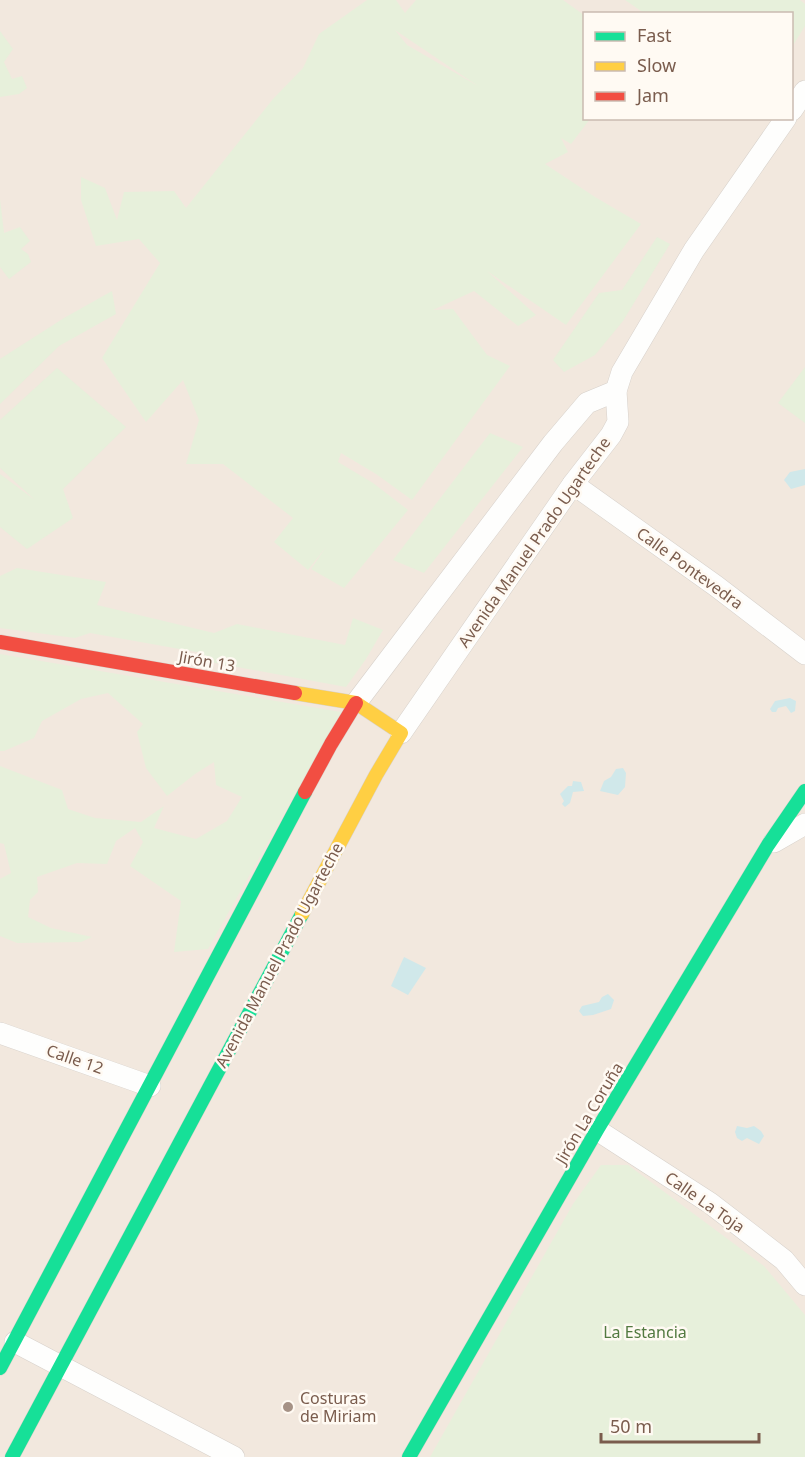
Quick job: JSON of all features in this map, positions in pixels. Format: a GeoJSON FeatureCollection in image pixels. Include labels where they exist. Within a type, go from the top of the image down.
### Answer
{"type":"FeatureCollection","features":[{"type":"Feature","properties":{"kind":"street"},"geometry":{"type":"LineString","coordinates":[[793,109],[805,91]]}},
{"type":"Feature","properties":{"kind":"street"},"geometry":{"type":"LineString","coordinates":[[0,1368],[331,744],[356,702],[553,443],[587,403],[616,391],[622,372],[694,250],[785,120]]}},
{"type":"Feature","properties":{"kind":"street","name":"Avenida Manuel Prado Ugarteche"},"geometry":{"type":"LineString","coordinates":[[12,1457],[400,733],[618,422],[616,391]]}},
{"type":"Feature","properties":{"kind":"street","name":"Calle Pontevedra"},"geometry":{"type":"LineString","coordinates":[[573,484],[716,586],[805,654]]}},
{"type":"Feature","properties":{"kind":"street","name":"Jirón 13"},"geometry":{"type":"LineString","coordinates":[[0,642],[356,702],[400,733]]}},
{"type":"Feature","properties":{"kind":"street","name":"Jirón La Coruña"},"geometry":{"type":"LineString","coordinates":[[409,1457],[597,1130],[768,845],[805,791]]}},
{"type":"Feature","properties":{"kind":"street"},"geometry":{"type":"LineString","coordinates":[[768,845],[805,824]]}},
{"type":"Feature","properties":{"kind":"street","name":"Calle 12"},"geometry":{"type":"LineString","coordinates":[[0,1033],[150,1086]]}},
{"type":"Feature","properties":{"kind":"street","name":"Calle La Toja"},"geometry":{"type":"LineString","coordinates":[[597,1130],[710,1203],[784,1260],[805,1285]]}},
{"type":"Feature","properties":{"kind":"street"},"geometry":{"type":"LineString","coordinates":[[15,1342],[234,1457]]}},
{"type":"Feature","properties":{"kind":"shaded area"},"geometry":{"type":"Polygon","coordinates":[[[0,0],[805,0],[805,1457],[0,1457],[0,0]]]}},
{"type":"Feature","properties":{"kind":"green space"},"geometry":{"type":"Polygon","coordinates":[[[367,0],[396,0],[405,13],[416,0],[563,0],[583,14],[583,120],[589,120],[571,144],[561,138],[568,152],[545,164],[641,224],[566,325],[487,271],[536,315],[518,326],[474,291],[433,310],[453,309],[487,355],[510,366],[412,500],[376,474],[341,453],[338,462],[373,483],[408,510],[344,588],[311,569],[326,547],[308,570],[274,542],[293,518],[223,464],[186,464],[199,420],[183,380],[146,422],[102,358],[160,263],[139,239],[96,246],[81,200],[81,177],[105,188],[117,220],[124,192],[174,191],[186,208],[273,99],[303,68],[319,34],[367,0]],[[395,30],[407,45],[478,86],[395,30]]]}},
{"type":"Feature","properties":{"kind":"green space"},"geometry":{"type":"Polygon","coordinates":[[[625,0],[800,0],[805,4],[805,26],[793,45],[793,12],[643,12],[625,0]]]}},
{"type":"Feature","properties":{"kind":"green space"},"geometry":{"type":"Polygon","coordinates":[[[0,31],[13,49],[4,62],[12,79],[22,76],[27,88],[19,94],[0,97],[0,31]]]}},
{"type":"Feature","properties":{"kind":"green space"},"geometry":{"type":"Polygon","coordinates":[[[0,199],[4,233],[20,227],[30,241],[21,249],[28,254],[31,262],[9,279],[0,267],[0,199]]]}},
{"type":"Feature","properties":{"kind":"green space"},"geometry":{"type":"Polygon","coordinates":[[[657,237],[670,244],[623,321],[595,355],[564,372],[553,360],[599,293],[622,290],[657,237]]]}},
{"type":"Feature","properties":{"kind":"green space"},"geometry":{"type":"Polygon","coordinates":[[[112,291],[116,314],[59,346],[0,404],[0,359],[64,318],[112,291]]]}},
{"type":"Feature","properties":{"kind":"green space"},"geometry":{"type":"Polygon","coordinates":[[[805,367],[805,423],[778,403],[805,367]]]}},
{"type":"Feature","properties":{"kind":"green space"},"geometry":{"type":"Polygon","coordinates":[[[57,368],[126,427],[63,489],[73,518],[27,549],[0,527],[0,474],[35,500],[0,468],[0,420],[57,368]]]}},
{"type":"Feature","properties":{"kind":"green space"},"geometry":{"type":"Polygon","coordinates":[[[490,433],[523,447],[424,573],[393,560],[490,433]]]}},
{"type":"Feature","properties":{"kind":"green space"},"geometry":{"type":"Polygon","coordinates":[[[17,568],[106,582],[97,605],[214,633],[237,624],[345,645],[353,618],[383,630],[346,687],[210,662],[202,653],[90,633],[75,638],[0,628],[0,576],[17,568]]]}},
{"type":"Feature","properties":{"kind":"green space"},"geometry":{"type":"Polygon","coordinates":[[[0,654],[341,712],[208,949],[174,952],[181,901],[130,866],[143,842],[135,828],[116,841],[107,864],[77,863],[37,877],[38,892],[30,900],[28,917],[51,928],[92,937],[81,942],[17,943],[0,936],[0,879],[11,873],[4,844],[0,843],[0,766],[62,790],[68,809],[95,818],[141,822],[164,806],[154,828],[196,839],[227,821],[242,797],[216,785],[214,762],[167,796],[146,768],[137,732],[143,724],[108,693],[81,699],[42,721],[34,738],[0,751],[0,654]]]}},
{"type":"Feature","properties":{"kind":"green space","name":"La Estancia"},"geometry":{"type":"Polygon","coordinates":[[[601,1165],[628,1165],[764,1266],[805,1315],[805,1457],[430,1457],[573,1204],[601,1165]]]}},
{"type":"Feature","properties":{"kind":"water"},"geometry":{"type":"Polygon","coordinates":[[[805,469],[805,485],[791,489],[784,480],[790,472],[805,469]]]}},
{"type":"Feature","properties":{"kind":"water"},"geometry":{"type":"Polygon","coordinates":[[[790,698],[796,701],[795,711],[791,713],[786,706],[778,708],[776,712],[770,709],[775,701],[790,698]]]}},
{"type":"Feature","properties":{"kind":"water"},"geometry":{"type":"Polygon","coordinates":[[[623,768],[626,773],[625,787],[618,795],[600,791],[604,781],[611,777],[616,769],[623,768]]]}},
{"type":"Feature","properties":{"kind":"water"},"geometry":{"type":"Polygon","coordinates":[[[573,781],[581,782],[584,791],[573,792],[570,803],[565,807],[560,794],[568,786],[572,786],[573,781]]]}},
{"type":"Feature","properties":{"kind":"water"},"geometry":{"type":"Polygon","coordinates":[[[404,957],[426,968],[408,995],[391,986],[404,957]]]}},
{"type":"Feature","properties":{"kind":"water"},"geometry":{"type":"Polygon","coordinates":[[[608,994],[614,1000],[611,1009],[583,1016],[579,1011],[582,1006],[599,1002],[608,994]]]}},
{"type":"Feature","properties":{"kind":"water"},"geometry":{"type":"Polygon","coordinates":[[[737,1126],[747,1128],[754,1126],[764,1136],[759,1144],[747,1138],[742,1141],[737,1138],[735,1132],[737,1126]]]}},
{"type":"Feature","properties":{"kind":"traffic: fast"},"geometry":{"type":"LineString","coordinates":[[409,1457],[597,1130],[768,845],[805,791]]}},
{"type":"Feature","properties":{"kind":"traffic: fast"},"geometry":{"type":"LineString","coordinates":[[0,1368],[305,792]]}},
{"type":"Feature","properties":{"kind":"traffic: fast"},"geometry":{"type":"LineString","coordinates":[[12,1457],[302,914]]}},
{"type":"Feature","properties":{"kind":"traffic: slow"},"geometry":{"type":"LineString","coordinates":[[295,693],[356,703],[401,733],[302,914]]}},
{"type":"Feature","properties":{"kind":"traffic: jam"},"geometry":{"type":"LineString","coordinates":[[0,642],[295,693]]}},
{"type":"Feature","properties":{"kind":"traffic: jam"},"geometry":{"type":"LineString","coordinates":[[305,792],[356,703]]}},
{"type":"Feature","properties":{"kind":"place","name":"Costuras de Miriam"},"geometry":{"type":"Point","coordinates":[288,1407]}}]}
